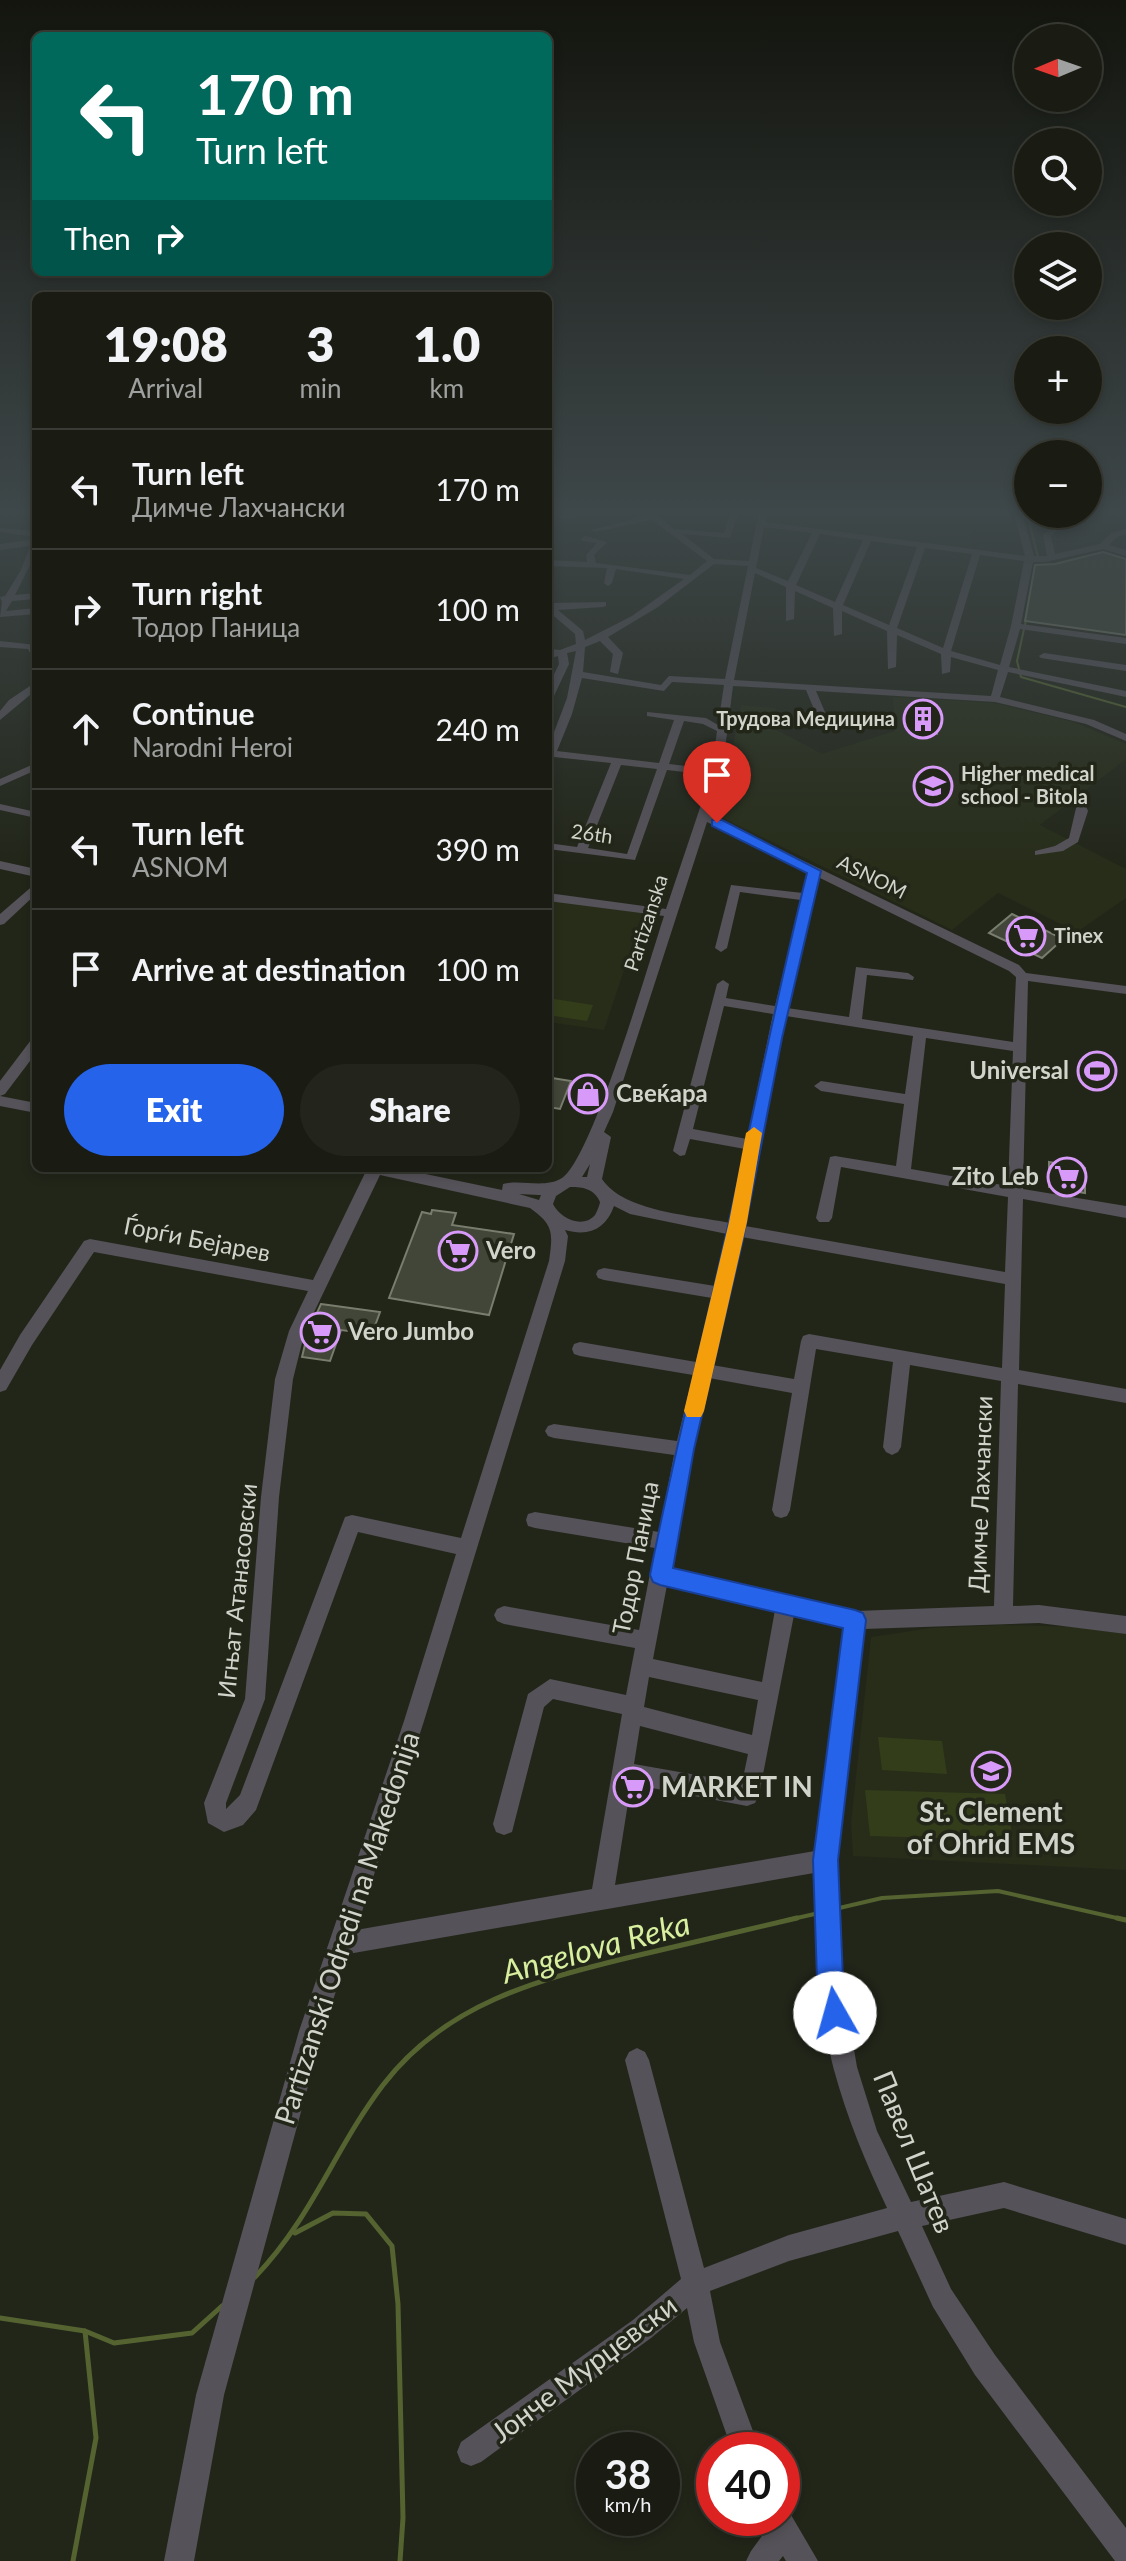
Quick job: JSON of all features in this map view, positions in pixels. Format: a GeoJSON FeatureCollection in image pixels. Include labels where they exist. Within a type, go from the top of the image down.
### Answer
{"type":"FeatureCollection","features":[{"type":"Feature","properties":{"kind":"street"},"geometry":{"type":"LineString","coordinates":[[552,750],[578,675],[582,646],[567,630]]}},
{"type":"Feature","properties":{"kind":"street"},"geometry":{"type":"LineString","coordinates":[[552,654],[582,646],[616,630]]}},
{"type":"Feature","properties":{"kind":"street","name":"Partizanska"},"geometry":{"type":"LineString","coordinates":[[603,1192],[594,1179],[606,1112],[717,773],[729,682],[740,630]]}},
{"type":"Feature","properties":{"kind":"street"},"geometry":{"type":"LineString","coordinates":[[837,630],[837,634]]}},
{"type":"Feature","properties":{"kind":"street"},"geometry":{"type":"LineString","coordinates":[[891,667],[892,630]]}},
{"type":"Feature","properties":{"kind":"street"},"geometry":{"type":"LineString","coordinates":[[893,630],[946,653],[1036,676],[1126,694]]}},
{"type":"Feature","properties":{"kind":"street"},"geometry":{"type":"LineString","coordinates":[[945,672],[946,653],[953,630]]}},
{"type":"Feature","properties":{"kind":"street"},"geometry":{"type":"LineString","coordinates":[[995,699],[1015,630]]}},
{"type":"Feature","properties":{"kind":"street"},"geometry":{"type":"LineString","coordinates":[[1043,630],[1126,641]]}},
{"type":"Feature","properties":{"kind":"street"},"geometry":{"type":"LineString","coordinates":[[602,637],[618,653],[615,672]]}},
{"type":"Feature","properties":{"kind":"street"},"geometry":{"type":"LineString","coordinates":[[0,644],[32,647]]}},
{"type":"Feature","properties":{"kind":"street"},"geometry":{"type":"LineString","coordinates":[[552,690],[564,664],[562,653]]}},
{"type":"Feature","properties":{"kind":"street"},"geometry":{"type":"LineString","coordinates":[[1044,656],[1126,668]]}},
{"type":"Feature","properties":{"kind":"street"},"geometry":{"type":"LineString","coordinates":[[578,675],[612,676],[618,682],[664,688],[669,679],[995,699],[1090,722],[1126,738]]}},
{"type":"Feature","properties":{"kind":"street"},"geometry":{"type":"LineString","coordinates":[[0,717],[32,688]]}},
{"type":"Feature","properties":{"kind":"street"},"geometry":{"type":"LineString","coordinates":[[810,688],[826,726]]}},
{"type":"Feature","properties":{"kind":"street"},"geometry":{"type":"LineString","coordinates":[[651,714],[706,721],[723,729]]}},
{"type":"Feature","properties":{"kind":"street"},"geometry":{"type":"LineString","coordinates":[[663,766],[680,718]]}},
{"type":"Feature","properties":{"kind":"street"},"geometry":{"type":"LineString","coordinates":[[552,756],[717,773]]}},
{"type":"Feature","properties":{"kind":"street"},"geometry":{"type":"LineString","coordinates":[[581,851],[617,761]]}},
{"type":"Feature","properties":{"kind":"street","name":"26th"},"geometry":{"type":"LineString","coordinates":[[552,847],[631,858],[663,766]]}},
{"type":"Feature","properties":{"kind":"street"},"geometry":{"type":"LineString","coordinates":[[0,783],[32,768]]}},
{"type":"Feature","properties":{"kind":"street"},"geometry":{"type":"LineString","coordinates":[[1039,853],[1059,849],[1074,840],[1081,806]]}},
{"type":"Feature","properties":{"kind":"street"},"geometry":{"type":"LineString","coordinates":[[0,807],[32,812]]}},
{"type":"Feature","properties":{"kind":"street","name":"ASNOM"},"geometry":{"type":"LineString","coordinates":[[703,816],[1014,968],[1022,976]]}},
{"type":"Feature","properties":{"kind":"street"},"geometry":{"type":"LineString","coordinates":[[0,865],[32,872]]}},
{"type":"Feature","properties":{"kind":"street","name":"Тодор Паница"},"geometry":{"type":"LineString","coordinates":[[602,1899],[632,1710],[665,1541],[736,1230],[780,1011],[814,871]]}},
{"type":"Feature","properties":{"kind":"street"},"geometry":{"type":"LineString","coordinates":[[721,948],[735,888],[806,897]]}},
{"type":"Feature","properties":{"kind":"street"},"geometry":{"type":"LineString","coordinates":[[0,921],[32,891]]}},
{"type":"Feature","properties":{"kind":"street"},"geometry":{"type":"LineString","coordinates":[[552,898],[670,913]]}},
{"type":"Feature","properties":{"kind":"street"},"geometry":{"type":"LineString","coordinates":[[846,967],[908,977]]}},
{"type":"Feature","properties":{"kind":"street"},"geometry":{"type":"LineString","coordinates":[[855,1022],[861,970]]}},
{"type":"Feature","properties":{"kind":"street"},"geometry":{"type":"LineString","coordinates":[[1022,976],[1126,990]]}},
{"type":"Feature","properties":{"kind":"street","name":"Димче Лахчански"},"geometry":{"type":"LineString","coordinates":[[1003,1614],[1018,1193],[1022,976]]}},
{"type":"Feature","properties":{"kind":"street"},"geometry":{"type":"LineString","coordinates":[[680,1151],[723,984]]}},
{"type":"Feature","properties":{"kind":"street"},"geometry":{"type":"LineString","coordinates":[[718,1001],[1021,1048]]}},
{"type":"Feature","properties":{"kind":"street"},"geometry":{"type":"LineString","coordinates":[[903,1173],[920,1032]]}},
{"type":"Feature","properties":{"kind":"street"},"geometry":{"type":"LineString","coordinates":[[0,1091],[32,1048]]}},
{"type":"Feature","properties":{"kind":"street"},"geometry":{"type":"LineString","coordinates":[[821,1086],[912,1100]]}},
{"type":"Feature","properties":{"kind":"street"},"geometry":{"type":"LineString","coordinates":[[0,1101],[32,1107]]}},
{"type":"Feature","properties":{"kind":"street","name":"Partizanska"},"geometry":{"type":"LineString","coordinates":[[562,1184],[576,1176],[606,1112]]}},
{"type":"Feature","properties":{"kind":"street"},"geometry":{"type":"LineString","coordinates":[[685,1133],[751,1145]]}},
{"type":"Feature","properties":{"kind":"street"},"geometry":{"type":"LineString","coordinates":[[824,1218],[835,1161],[1126,1212]]}},
{"type":"Feature","properties":{"kind":"street","name":"Игњат Атанасовски"},"geometry":{"type":"LineString","coordinates":[[371,1172],[297,1331],[284,1379],[270,1497],[255,1699],[215,1803],[216,1815],[224,1821],[235,1817],[248,1802],[352,1523],[467,1548]]}},
{"type":"Feature","properties":{"kind":"street"},"geometry":{"type":"LineString","coordinates":[[396,1172],[421,1172],[520,1190],[585,1182],[630,1208],[1014,1280]]}},
{"type":"Feature","properties":{"kind":"street"},"geometry":{"type":"LineString","coordinates":[[396,1172],[535,1204],[569,1226],[640,1217],[736,1230]]}},
{"type":"Feature","properties":{"kind":"street"},"geometry":{"type":"LineString","coordinates":[[551,1216],[546,1198],[562,1184]]}},
{"type":"Feature","properties":{"kind":"street"},"geometry":{"type":"LineString","coordinates":[[592,1224],[607,1210],[603,1192]]}},
{"type":"Feature","properties":{"kind":"street","name":"Partizanski Odredi na Makedonija"},"geometry":{"type":"LineString","coordinates":[[179,2561],[207,2409],[228,2321],[339,1944],[467,1548],[559,1249],[560,1236],[551,1216]]}},
{"type":"Feature","properties":{"kind":"street","name":"Partizanski Odredi na Makedonija"},"geometry":{"type":"LineString","coordinates":[[543,1302],[571,1240],[592,1224]]}},
{"type":"Feature","properties":{"kind":"street","name":"Ѓорѓи Бејарев"},"geometry":{"type":"LineString","coordinates":[[0,1385],[26,1340],[90,1245],[317,1287]]}},
{"type":"Feature","properties":{"kind":"street"},"geometry":{"type":"LineString","coordinates":[[604,1274],[721,1293]]}},
{"type":"Feature","properties":{"kind":"street","name":"Димче Лахчански"},"geometry":{"type":"LineString","coordinates":[[781,1510],[809,1335],[902,1357],[1126,1396]]}},
{"type":"Feature","properties":{"kind":"street"},"geometry":{"type":"LineString","coordinates":[[580,1349],[800,1387]]}},
{"type":"Feature","properties":{"kind":"street"},"geometry":{"type":"LineString","coordinates":[[892,1447],[902,1357]]}},
{"type":"Feature","properties":{"kind":"street"},"geometry":{"type":"LineString","coordinates":[[554,1431],[684,1449]]}},
{"type":"Feature","properties":{"kind":"street"},"geometry":{"type":"LineString","coordinates":[[535,1520],[665,1541]]}},
{"type":"Feature","properties":{"kind":"street","name":"Димче Лахчански"},"geometry":{"type":"LineString","coordinates":[[660,1575],[855,1620],[1039,1614],[1126,1625]]}},
{"type":"Feature","properties":{"kind":"street"},"geometry":{"type":"LineString","coordinates":[[622,1772],[747,1795],[752,1788],[786,1604]]}},
{"type":"Feature","properties":{"kind":"street"},"geometry":{"type":"LineString","coordinates":[[504,1615],[646,1641]]}},
{"type":"Feature","properties":{"kind":"street","name":"Павел Шатев"},"geometry":{"type":"LineString","coordinates":[[855,1620],[825,1860],[830,1979],[845,2067],[866,2134],[942,2298],[985,2365],[1126,2552]]}},
{"type":"Feature","properties":{"kind":"street"},"geometry":{"type":"LineString","coordinates":[[641,1666],[770,1693]]}},
{"type":"Feature","properties":{"kind":"street"},"geometry":{"type":"LineString","coordinates":[[504,1824],[535,1701],[550,1689],[760,1747]]}},
{"type":"Feature","properties":{"kind":"street"},"geometry":{"type":"LineString","coordinates":[[339,1944],[825,1860]]}},
{"type":"Feature","properties":{"kind":"street","name":"Јонче Мурџевски"},"geometry":{"type":"LineString","coordinates":[[637,2060],[707,2342],[740,2432]]}},
{"type":"Feature","properties":{"kind":"street","name":"Јонче Мурџевски"},"geometry":{"type":"LineString","coordinates":[[471,2452],[642,2329],[695,2284],[789,2248],[902,2217],[1004,2195],[1126,2232]]}},
{"type":"Feature","properties":{"kind":"street"},"geometry":{"type":"LineString","coordinates":[[761,2561],[774,2536]]}},
{"type":"Feature","properties":{"kind":"street"},"geometry":{"type":"LineString","coordinates":[[787,2536],[803,2561]]}},
{"type":"Feature","properties":{"kind":"shaded area"},"geometry":{"type":"Polygon","coordinates":[[[893,697],[994,703],[1074,722],[1126,744],[1126,759],[1040,825],[1126,869],[1126,898],[1077,932],[998,893],[952,930],[719,816],[741,705],[776,708],[773,728],[822,754],[895,731],[893,697]]]}},
{"type":"Feature","properties":{"kind":"shaded area"},"geometry":{"type":"Polygon","coordinates":[[[552,901],[643,913],[604,1030],[552,1023],[552,901]]]}},
{"type":"Feature","properties":{"kind":"shaded area"},"geometry":{"type":"Polygon","coordinates":[[[552,999],[593,1005],[587,1021],[552,1016],[552,999]]]}},
{"type":"Feature","properties":{"kind":"shaded area","name":"St. Clement of Ohrid EMS"},"geometry":{"type":"Polygon","coordinates":[[[1002,1625],[1078,1627],[1126,1634],[1126,1870],[853,1856],[851,1823],[871,1637],[931,1628],[1002,1625]]]}},
{"type":"Feature","properties":{"kind":"shaded area"},"geometry":{"type":"Polygon","coordinates":[[[878,1737],[942,1741],[947,1774],[882,1770],[878,1737]]]}},
{"type":"Feature","properties":{"kind":"shaded area"},"geometry":{"type":"Polygon","coordinates":[[[865,1790],[1005,1794],[1013,1840],[870,1836],[865,1790]]]}},
{"type":"Feature","properties":{"kind":"building"},"geometry":{"type":"Polygon","coordinates":[[[1086,630],[1126,630],[1126,635],[1086,630]]]}},
{"type":"Feature","properties":{"kind":"building","name":"Трудова Медицина"},"geometry":{"type":"Polygon","coordinates":[[[910,706],[932,707],[937,734],[914,733],[910,706]]]}},
{"type":"Feature","properties":{"kind":"building","name":"Tinex"},"geometry":{"type":"Polygon","coordinates":[[[1012,914],[1063,939],[1042,958],[989,933],[1012,914]]]}},
{"type":"Feature","properties":{"kind":"building"},"geometry":{"type":"Polygon","coordinates":[[[552,1078],[571,1081],[560,1109],[552,1108],[552,1078]]]}},
{"type":"Feature","properties":{"kind":"building","name":"Zito Leb"},"geometry":{"type":"Polygon","coordinates":[[[1049,1162],[1085,1168],[1085,1193],[1049,1187],[1049,1162]]]}},
{"type":"Feature","properties":{"kind":"building","name":"Vero"},"geometry":{"type":"Polygon","coordinates":[[[432,1210],[456,1213],[452,1225],[514,1234],[489,1315],[389,1298],[422,1212],[431,1214],[432,1210]]]}},
{"type":"Feature","properties":{"kind":"building","name":"Vero Jumbo"},"geometry":{"type":"Polygon","coordinates":[[[321,1304],[380,1312],[372,1334],[341,1330],[330,1361],[302,1357],[308,1332],[321,1304]]]}},
{"type":"Feature","properties":{"kind":"waterway"},"geometry":{"type":"LineString","coordinates":[[1024,630],[1017,661],[1021,677],[1126,707]]}},
{"type":"Feature","properties":{"kind":"waterway","name":"Angelova Reka"},"geometry":{"type":"LineString","coordinates":[[835,1909],[882,1898],[998,1891],[1126,1920],[1117,1918]]}},
{"type":"Feature","properties":{"kind":"waterway","name":"Angelova Reka"},"geometry":{"type":"LineString","coordinates":[[788,1920],[819,1913]]}},
{"type":"Feature","properties":{"kind":"waterway","name":"Angelova Reka"},"geometry":{"type":"LineString","coordinates":[[255,2277],[292,2231],[383,2085],[408,2057],[435,2034],[495,1999],[561,1975],[797,1918]]}},
{"type":"Feature","properties":{"kind":"waterway"},"geometry":{"type":"LineString","coordinates":[[295,2233],[333,2213],[366,2214],[392,2246],[398,2304],[403,2518],[400,2561]]}},
{"type":"Feature","properties":{"kind":"waterway","name":"Angelova Reka"},"geometry":{"type":"LineString","coordinates":[[85,2331],[114,2343],[192,2333],[222,2306]]}},
{"type":"Feature","properties":{"kind":"waterway"},"geometry":{"type":"LineString","coordinates":[[0,2318],[85,2331]]}},
{"type":"Feature","properties":{"kind":"waterway"},"geometry":{"type":"LineString","coordinates":[[73,2561],[96,2438],[85,2331]]}},
{"type":"Feature","properties":{"kind":"slow traffic"},"geometry":{"type":"LineString","coordinates":[[694,1411],[738,1222],[754,1133]]}},
{"type":"Feature","properties":{"kind":"place","name":"Трудова Медицина"},"geometry":{"type":"Point","coordinates":[923,719]}},
{"type":"Feature","properties":{"kind":"place","name":"Higher medical school - Bitola"},"geometry":{"type":"Point","coordinates":[933,786]}},
{"type":"Feature","properties":{"kind":"place","name":"Tinex"},"geometry":{"type":"Point","coordinates":[1026,936]}},
{"type":"Feature","properties":{"kind":"place","name":"Universal"},"geometry":{"type":"Point","coordinates":[1097,1071]}},
{"type":"Feature","properties":{"kind":"place","name":"Свеќара"},"geometry":{"type":"Point","coordinates":[588,1094]}},
{"type":"Feature","properties":{"kind":"place","name":"Zito Leb"},"geometry":{"type":"Point","coordinates":[1067,1177]}},
{"type":"Feature","properties":{"kind":"place","name":"Vero"},"geometry":{"type":"Point","coordinates":[458,1251]}},
{"type":"Feature","properties":{"kind":"place","name":"Vero Jumbo"},"geometry":{"type":"Point","coordinates":[320,1332]}},
{"type":"Feature","properties":{"kind":"place","name":"St. Clement of Ohrid EMS"},"geometry":{"type":"Point","coordinates":[991,1771]}},
{"type":"Feature","properties":{"kind":"place","name":"MARKET IN"},"geometry":{"type":"Point","coordinates":[633,1787]}},
{"type":"Feature","properties":{"kind":"route"},"geometry":{"type":"LineString","coordinates":[[717,823],[814,871],[751,1145],[738,1222],[705,1369],[684,1449],[660,1575],[855,1620],[825,1860],[830,1979],[835,2013]]}}]}
